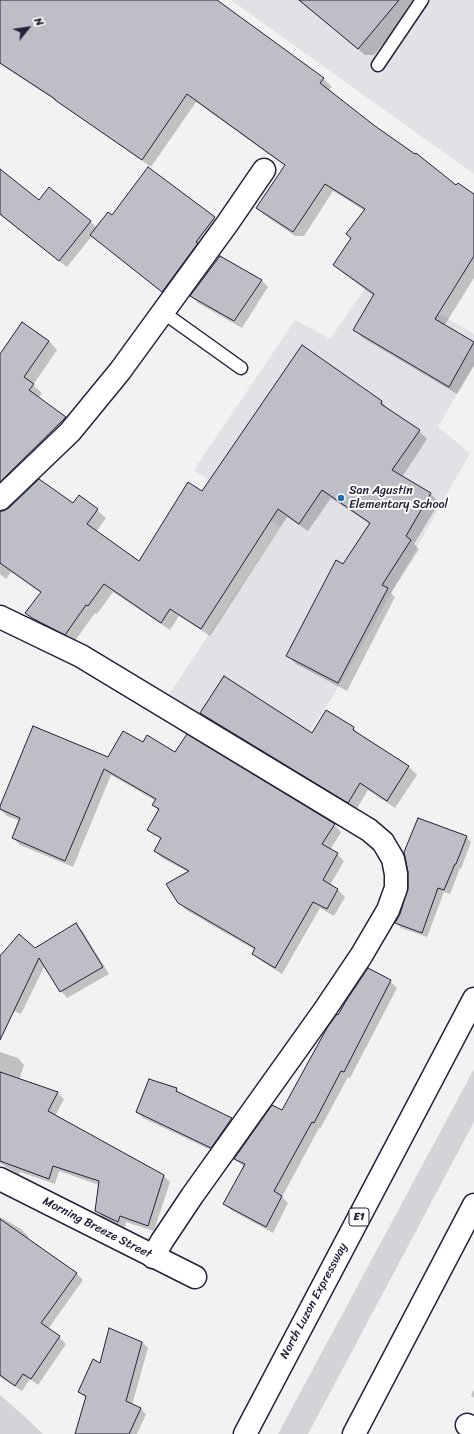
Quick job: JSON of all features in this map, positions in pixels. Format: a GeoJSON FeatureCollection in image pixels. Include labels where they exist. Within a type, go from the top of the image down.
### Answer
{"type":"FeatureCollection","features":[{"type":"Feature","properties":{"kind":"main road"},"geometry":{"type":"LineString","coordinates":[[0,499],[70,432],[120,371],[164,313],[264,170]]}},
{"type":"Feature","properties":{"kind":"main road"},"geometry":{"type":"LineString","coordinates":[[0,617],[81,656],[369,830],[383,842],[393,859],[396,874],[396,888],[388,910],[361,956],[324,1011],[192,1196],[162,1241],[154,1257]]}},
{"type":"Feature","properties":{"kind":"main road","name":"North Luzon Expressway"},"geometry":{"type":"LineString","coordinates":[[245,1434],[474,999]]}},
{"type":"Feature","properties":{"kind":"main road","name":"Morning Breeze Street"},"geometry":{"type":"LineString","coordinates":[[0,1179],[195,1277]]}},
{"type":"Feature","properties":{"kind":"main road"},"geometry":{"type":"LineString","coordinates":[[354,1434],[474,1204]]}},
{"type":"Feature","properties":{"kind":"lane"},"geometry":{"type":"LineString","coordinates":[[378,65],[422,0]]}},
{"type":"Feature","properties":{"kind":"lane"},"geometry":{"type":"LineString","coordinates":[[164,313],[241,368]]}},
{"type":"Feature","properties":{"kind":"shaded area"},"geometry":{"type":"Polygon","coordinates":[[[231,0],[474,0],[474,174],[231,0]]]}},
{"type":"Feature","properties":{"kind":"shaded area","name":"San Agustin Elementary School"},"geometry":{"type":"Polygon","coordinates":[[[374,275],[474,334],[474,364],[438,427],[470,453],[332,698],[284,769],[167,697],[280,527],[194,470],[295,320],[330,339],[374,275]]]}},
{"type":"Feature","properties":{"kind":"shaded area"},"geometry":{"type":"Polygon","coordinates":[[[474,1069],[474,1122],[308,1434],[278,1434],[474,1069]]]}},
{"type":"Feature","properties":{"kind":"shaded area"},"geometry":{"type":"Polygon","coordinates":[[[0,1395],[24,1416],[43,1434],[0,1434],[0,1395]]]}},
{"type":"Feature","properties":{"kind":"building"},"geometry":{"type":"Polygon","coordinates":[[[0,0],[217,0],[324,78],[320,83],[375,126],[415,154],[416,153],[456,185],[458,183],[474,194],[474,256],[435,319],[474,342],[449,387],[353,330],[374,294],[333,265],[351,238],[346,234],[365,209],[325,184],[293,232],[256,208],[285,165],[187,94],[142,160],[55,99],[0,63],[0,0]]]}},
{"type":"Feature","properties":{"kind":"building"},"geometry":{"type":"Polygon","coordinates":[[[299,0],[399,0],[358,49],[299,0]]]}},
{"type":"Feature","properties":{"kind":"building"},"geometry":{"type":"Polygon","coordinates":[[[148,167],[215,217],[162,292],[90,235],[108,212],[112,215],[148,167]]]}},
{"type":"Feature","properties":{"kind":"building"},"geometry":{"type":"Polygon","coordinates":[[[0,169],[39,200],[49,187],[91,221],[59,261],[0,214],[0,169]]]}},
{"type":"Feature","properties":{"kind":"building"},"geometry":{"type":"Polygon","coordinates":[[[220,256],[262,280],[234,321],[190,296],[220,256]]]}},
{"type":"Feature","properties":{"kind":"building"},"geometry":{"type":"Polygon","coordinates":[[[22,322],[49,341],[24,377],[34,384],[29,390],[66,417],[0,482],[0,354],[22,322]]]}},
{"type":"Feature","properties":{"kind":"building"},"geometry":{"type":"Polygon","coordinates":[[[302,345],[382,401],[381,404],[420,430],[392,470],[431,493],[406,536],[411,540],[382,585],[388,588],[338,683],[286,656],[336,560],[343,564],[370,523],[322,490],[299,524],[278,509],[201,629],[170,609],[161,623],[104,584],[88,606],[86,605],[65,635],[25,613],[41,592],[0,563],[0,511],[9,508],[39,479],[73,503],[79,495],[98,509],[87,524],[139,561],[188,482],[202,491],[302,345]]]}},
{"type":"Feature","properties":{"kind":"building"},"geometry":{"type":"Polygon","coordinates":[[[224,676],[312,733],[326,710],[354,727],[353,730],[409,766],[387,801],[360,783],[348,803],[200,713],[224,676]]]}},
{"type":"Feature","properties":{"kind":"building"},"geometry":{"type":"Polygon","coordinates":[[[33,726],[108,757],[123,731],[143,742],[147,735],[175,752],[187,734],[335,824],[322,844],[338,853],[323,880],[338,889],[327,909],[313,902],[275,968],[252,954],[255,948],[178,903],[166,884],[189,871],[154,851],[161,838],[147,830],[159,809],[152,805],[156,799],[104,769],[65,861],[12,838],[20,818],[0,809],[0,806],[33,726]]]}},
{"type":"Feature","properties":{"kind":"building"},"geometry":{"type":"Polygon","coordinates":[[[418,818],[467,836],[444,890],[438,888],[422,933],[395,923],[400,914],[408,888],[408,872],[404,852],[418,818]]]}},
{"type":"Feature","properties":{"kind":"building"},"geometry":{"type":"Polygon","coordinates":[[[76,923],[103,967],[60,992],[39,958],[0,1040],[0,956],[19,934],[35,948],[76,923]]]}},
{"type":"Feature","properties":{"kind":"building"},"geometry":{"type":"Polygon","coordinates":[[[368,968],[391,980],[344,1072],[341,1071],[314,1123],[312,1122],[274,1191],[282,1196],[266,1227],[223,1204],[245,1164],[234,1159],[272,1105],[282,1110],[327,1028],[337,1014],[338,1015],[368,968]]]}},
{"type":"Feature","properties":{"kind":"building"},"geometry":{"type":"Polygon","coordinates":[[[0,1072],[58,1092],[48,1111],[164,1175],[148,1226],[120,1216],[118,1222],[95,1211],[99,1181],[53,1166],[49,1179],[0,1161],[0,1072]]]}},
{"type":"Feature","properties":{"kind":"building"},"geometry":{"type":"Polygon","coordinates":[[[149,1079],[177,1088],[176,1091],[232,1118],[211,1148],[136,1112],[149,1079]]]}},
{"type":"Feature","properties":{"kind":"building"},"geometry":{"type":"Polygon","coordinates":[[[0,1219],[77,1273],[41,1323],[60,1336],[31,1379],[23,1374],[15,1386],[0,1375],[0,1219]]]}},
{"type":"Feature","properties":{"kind":"building"},"geometry":{"type":"Polygon","coordinates":[[[109,1328],[142,1342],[126,1401],[141,1408],[129,1434],[75,1434],[86,1396],[78,1392],[93,1359],[100,1363],[109,1328]]]}},
{"type":"Feature","properties":{"kind":"place","name":"San Agustin Elementary School"},"geometry":{"type":"Point","coordinates":[341,498]}}]}
